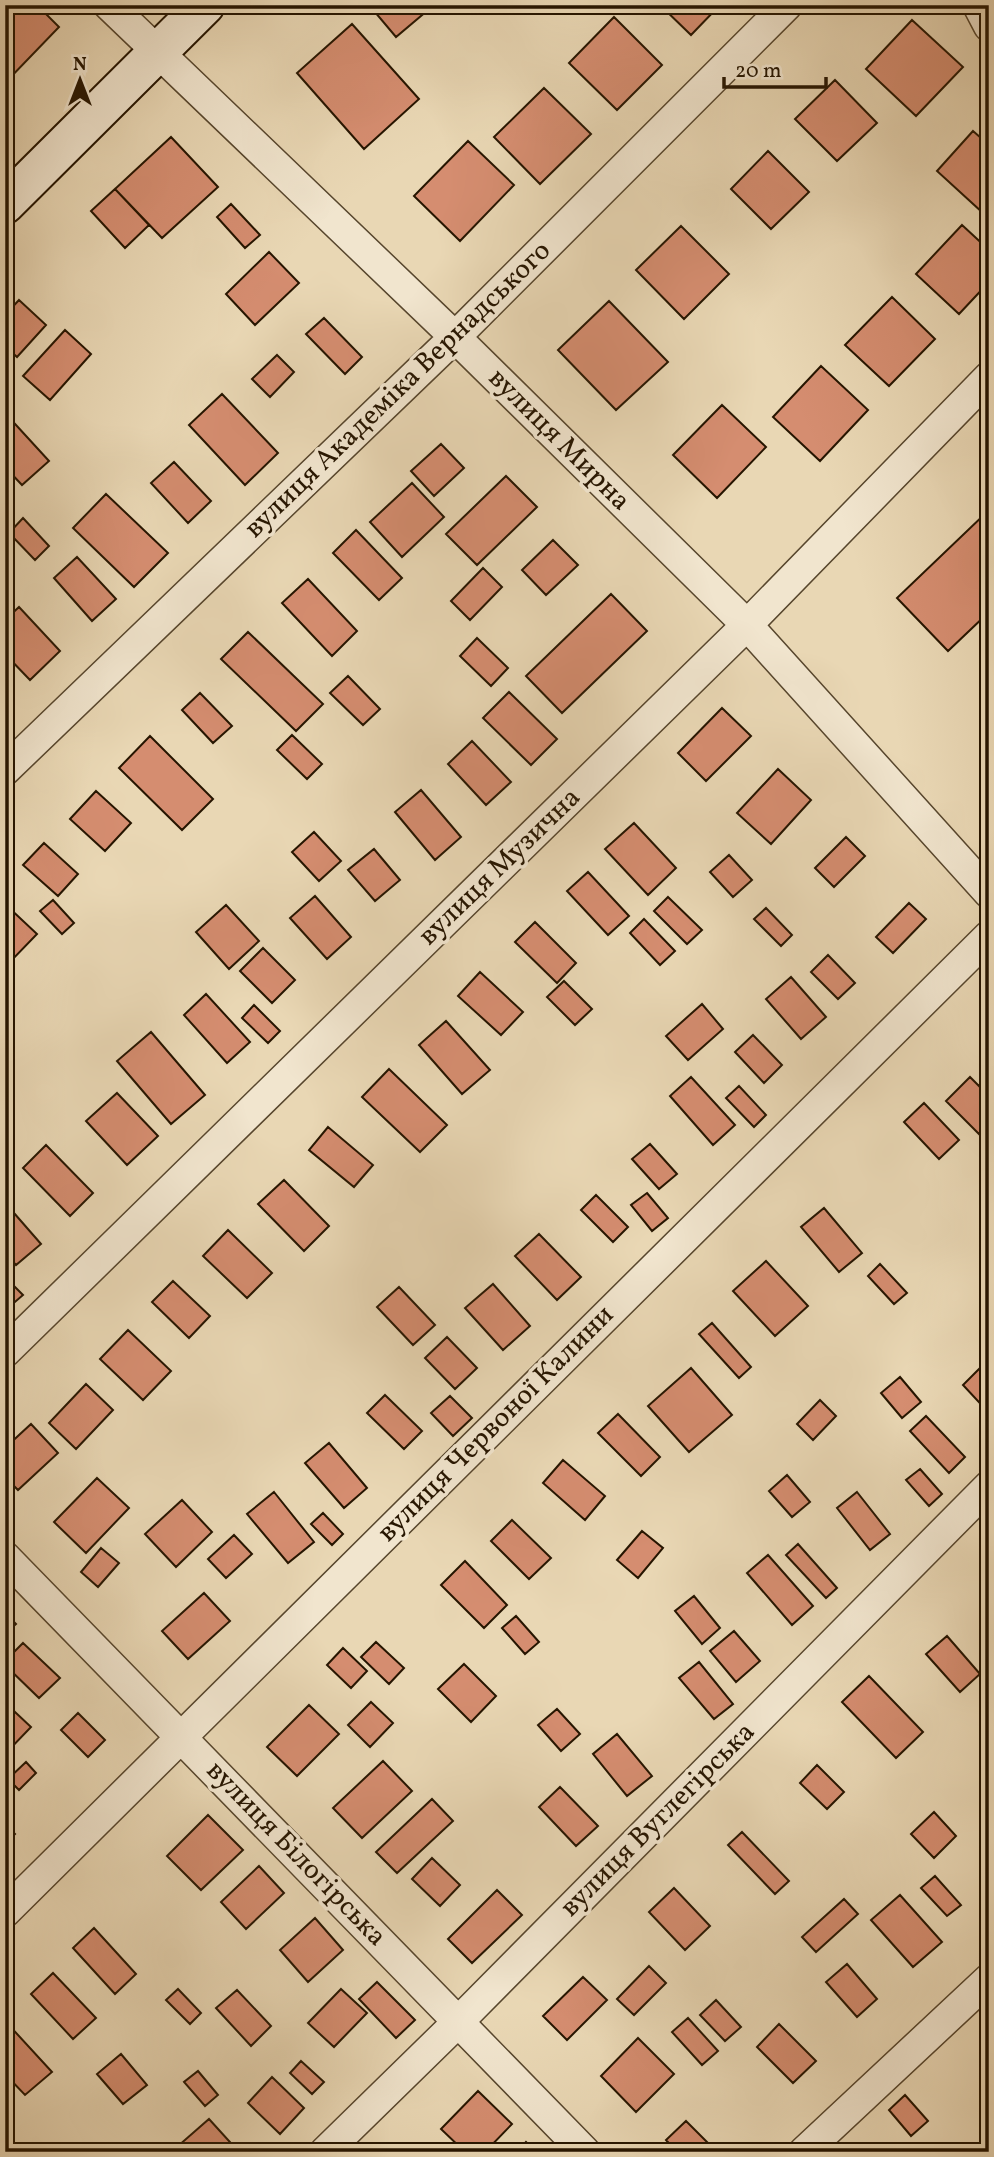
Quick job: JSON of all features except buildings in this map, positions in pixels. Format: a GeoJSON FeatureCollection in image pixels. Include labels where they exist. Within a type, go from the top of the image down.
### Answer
{"type":"FeatureCollection","features":[{"type":"Feature","properties":{"kind":"street","name":"вулиця Мирна"},"geometry":{"type":"LineString","coordinates":[[109,5],[455,337],[747,625],[989,893]]}},
{"type":"Feature","properties":{"kind":"street"},"geometry":{"type":"LineString","coordinates":[[5,204],[205,5]]}},
{"type":"Feature","properties":{"kind":"street","name":"вулиця Академіка Вернадського"},"geometry":{"type":"LineString","coordinates":[[5,770],[455,337],[787,5]]}},
{"type":"Feature","properties":{"kind":"street"},"geometry":{"type":"LineString","coordinates":[[978,5],[989,26]]}},
{"type":"Feature","properties":{"kind":"street","name":"вулиця Музична"},"geometry":{"type":"LineString","coordinates":[[5,1352],[747,625],[989,377]]}},
{"type":"Feature","properties":{"kind":"street","name":"вулиця Червоної Калини"},"geometry":{"type":"LineString","coordinates":[[5,1912],[989,936]]}},
{"type":"Feature","properties":{"kind":"street","name":"вулиця Вуглегірська"},"geometry":{"type":"LineString","coordinates":[[325,2152],[459,2021],[989,1486]]}},
{"type":"Feature","properties":{"kind":"street","name":"вулиця Білогірська"},"geometry":{"type":"LineString","coordinates":[[5,1557],[585,2152]]}},
{"type":"Feature","properties":{"kind":"street"},"geometry":{"type":"LineString","coordinates":[[804,2152],[989,1979]]}}]}
